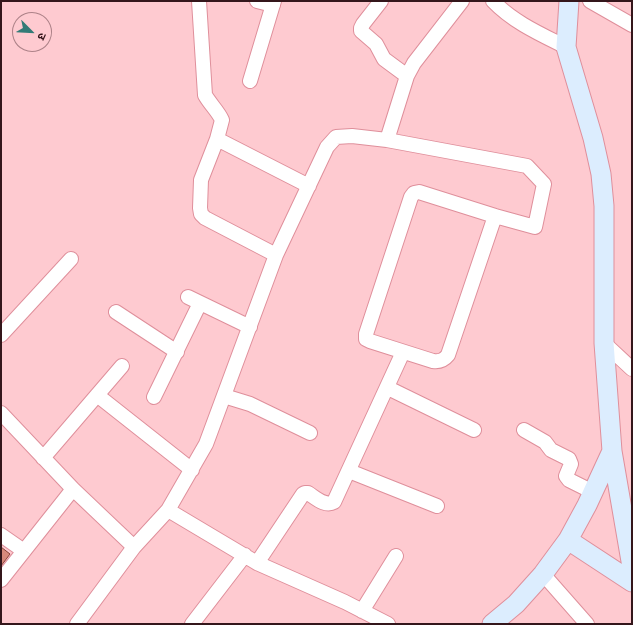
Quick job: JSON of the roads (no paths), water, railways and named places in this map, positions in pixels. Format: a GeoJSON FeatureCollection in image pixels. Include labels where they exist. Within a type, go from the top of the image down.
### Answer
{"type":"FeatureCollection","features":[{"type":"Feature","properties":{"kind":"street"},"geometry":{"type":"LineString","coordinates":[[199,1],[205,95],[210,104],[218,111],[222,120],[217,139],[201,180],[201,214],[205,218],[276,256]]}},
{"type":"Feature","properties":{"kind":"street"},"geometry":{"type":"LineString","coordinates":[[250,81],[274,3],[257,1]]}},
{"type":"Feature","properties":{"kind":"street"},"geometry":{"type":"LineString","coordinates":[[387,140],[407,76],[414,63],[462,1]]}},
{"type":"Feature","properties":{"kind":"street"},"geometry":{"type":"LineString","coordinates":[[492,1],[535,32],[566,47]]}},
{"type":"Feature","properties":{"kind":"street"},"geometry":{"type":"LineString","coordinates":[[569,1],[566,47],[584,107],[601,174],[604,206],[604,344],[612,451],[632,567]]}},
{"type":"Feature","properties":{"kind":"street"},"geometry":{"type":"LineString","coordinates":[[590,1],[632,25]]}},
{"type":"Feature","properties":{"kind":"street"},"geometry":{"type":"LineString","coordinates":[[379,2],[363,24],[361,31],[376,44],[384,59],[407,76]]}},
{"type":"Feature","properties":{"kind":"street"},"geometry":{"type":"LineString","coordinates":[[77,624],[134,547],[168,510],[206,444],[276,256],[327,147],[336,137],[352,136],[387,140],[527,166],[544,184],[535,227],[419,192],[414,193],[411,198],[366,334],[366,339],[370,341],[439,362],[448,355],[495,216]]}},
{"type":"Feature","properties":{"kind":"street"},"geometry":{"type":"LineString","coordinates":[[217,139],[309,186]]}},
{"type":"Feature","properties":{"kind":"street"},"geometry":{"type":"LineString","coordinates":[[1,335],[71,259]]}},
{"type":"Feature","properties":{"kind":"street"},"geometry":{"type":"LineString","coordinates":[[188,297],[250,327]]}},
{"type":"Feature","properties":{"kind":"street"},"geometry":{"type":"LineString","coordinates":[[154,397],[200,303]]}},
{"type":"Feature","properties":{"kind":"street"},"geometry":{"type":"LineString","coordinates":[[116,312],[176,352]]}},
{"type":"Feature","properties":{"kind":"street"},"geometry":{"type":"LineString","coordinates":[[604,344],[632,369]]}},
{"type":"Feature","properties":{"kind":"street"},"geometry":{"type":"LineString","coordinates":[[192,624],[251,559],[303,494],[308,493],[326,504],[331,504],[334,502],[388,388],[403,352]]}},
{"type":"Feature","properties":{"kind":"street"},"geometry":{"type":"LineString","coordinates":[[43,458],[122,366]]}},
{"type":"Feature","properties":{"kind":"street"},"geometry":{"type":"LineString","coordinates":[[388,388],[474,430]]}},
{"type":"Feature","properties":{"kind":"street"},"geometry":{"type":"LineString","coordinates":[[98,395],[192,470]]}},
{"type":"Feature","properties":{"kind":"street"},"geometry":{"type":"LineString","coordinates":[[224,396],[250,404],[310,433]]}},
{"type":"Feature","properties":{"kind":"street"},"geometry":{"type":"LineString","coordinates":[[1,413],[73,489],[134,547]]}},
{"type":"Feature","properties":{"kind":"street"},"geometry":{"type":"LineString","coordinates":[[524,430],[545,442],[551,450],[569,459],[571,464],[566,476],[569,480],[593,492]]}},
{"type":"Feature","properties":{"kind":"street"},"geometry":{"type":"LineString","coordinates":[[492,624],[516,604],[543,574],[568,540],[612,451]]}},
{"type":"Feature","properties":{"kind":"street"},"geometry":{"type":"LineString","coordinates":[[349,471],[437,506]]}},
{"type":"Feature","properties":{"kind":"street"},"geometry":{"type":"LineString","coordinates":[[1,580],[73,489]]}},
{"type":"Feature","properties":{"kind":"street"},"geometry":{"type":"LineString","coordinates":[[168,510],[251,559],[388,624]]}},
{"type":"Feature","properties":{"kind":"street"},"geometry":{"type":"LineString","coordinates":[[1,535],[24,551]]}},
{"type":"Feature","properties":{"kind":"street"},"geometry":{"type":"LineString","coordinates":[[568,540],[632,582]]}},
{"type":"Feature","properties":{"kind":"street"},"geometry":{"type":"LineString","coordinates":[[362,611],[396,556]]}},
{"type":"Feature","properties":{"kind":"street"},"geometry":{"type":"LineString","coordinates":[[543,574],[587,624]]}}]}
